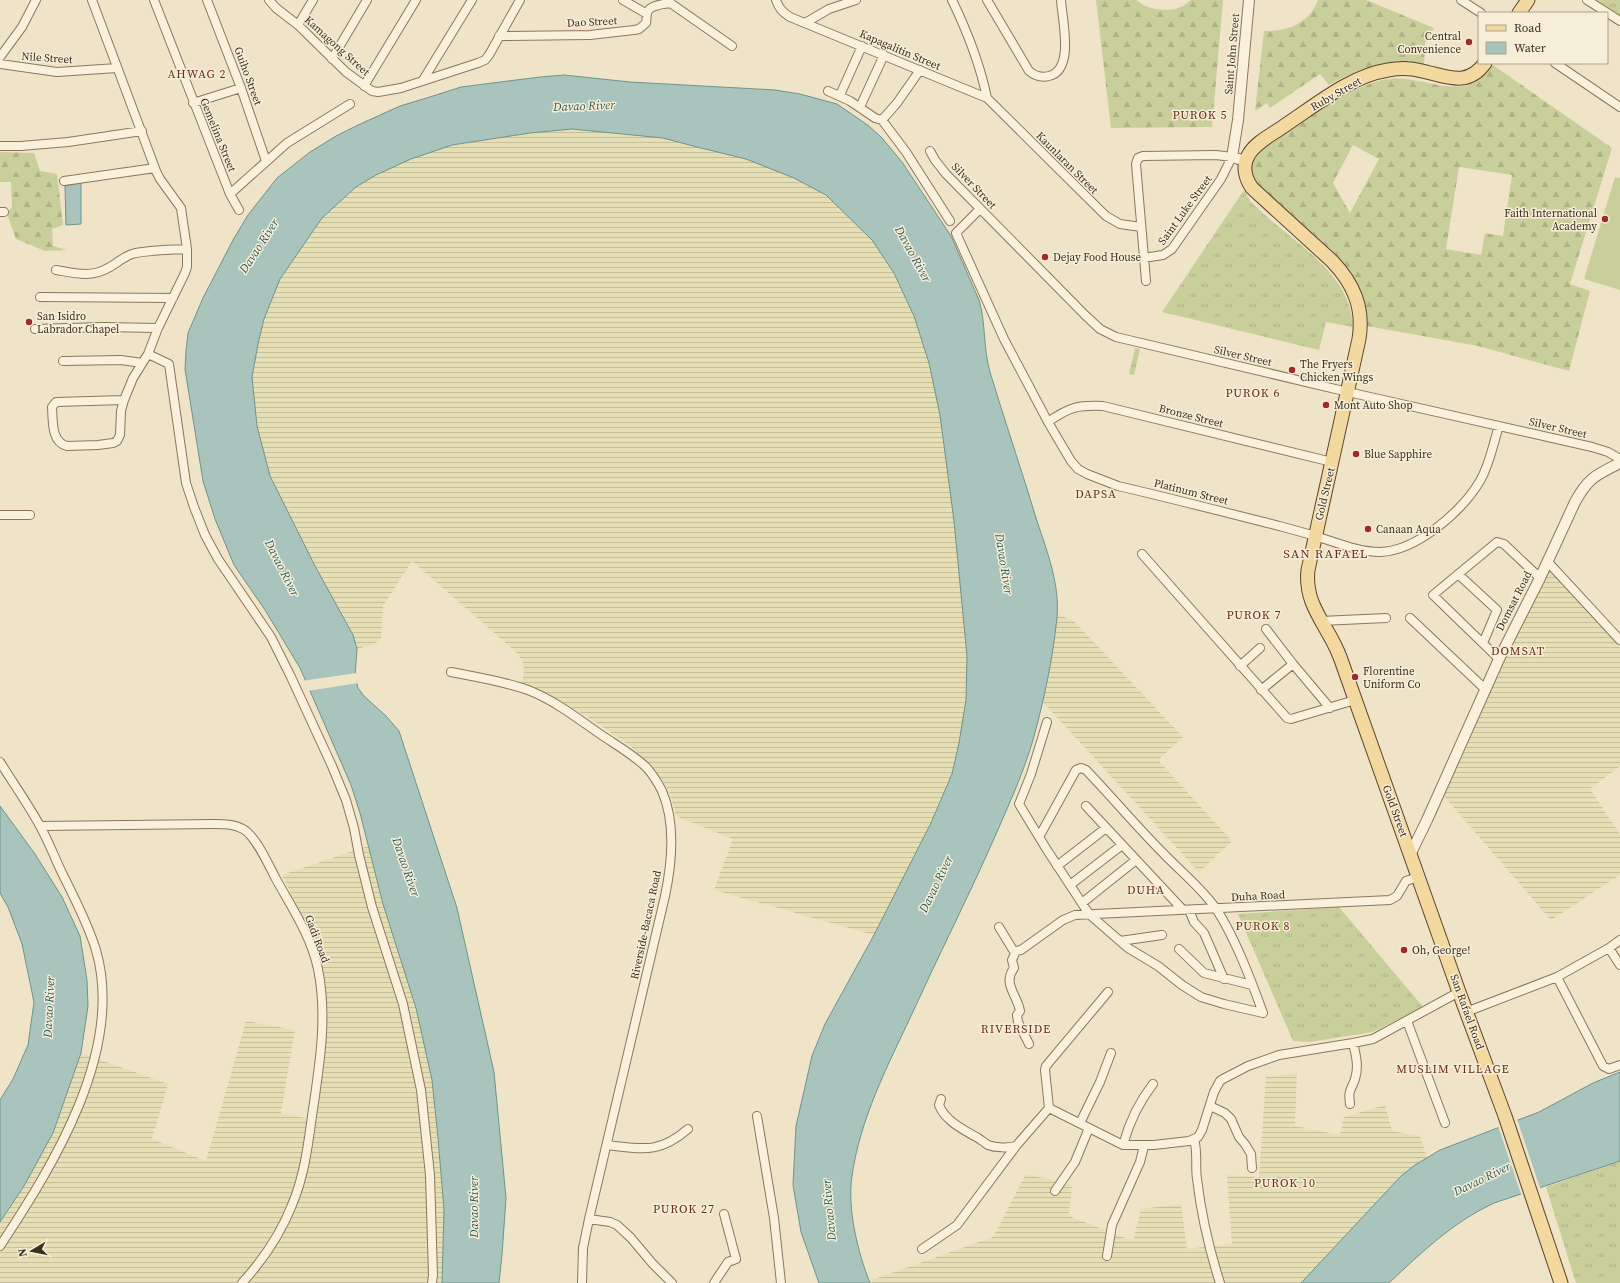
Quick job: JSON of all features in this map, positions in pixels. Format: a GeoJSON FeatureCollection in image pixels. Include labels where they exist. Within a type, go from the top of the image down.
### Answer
{"type":"FeatureCollection","features":[{"type":"Feature","properties":{"kind":"main road"},"geometry":{"type":"LineString","coordinates":[[1520,12],[1528,0]]}},
{"type":"Feature","properties":{"kind":"main road","name":"Ruby Street"},"geometry":{"type":"LineString","coordinates":[[1246,161],[1252,150],[1264,139],[1339,90],[1362,78],[1387,70],[1410,69],[1458,79],[1465,78],[1477,72],[1484,64]]}},
{"type":"Feature","properties":{"kind":"main road","name":"Gold Street"},"geometry":{"type":"LineString","coordinates":[[1246,161],[1246,176],[1252,188],[1332,261],[1344,274],[1351,285],[1359,310],[1361,328],[1315,536],[1308,570],[1307,588],[1312,603],[1336,647],[1410,855]]}},
{"type":"Feature","properties":{"kind":"main road","name":"San Rafael Road"},"geometry":{"type":"LineString","coordinates":[[1410,855],[1505,1116],[1561,1283]]}},
{"type":"Feature","properties":{"kind":"street"},"geometry":{"type":"LineString","coordinates":[[0,57],[22,26],[36,0]]}},
{"type":"Feature","properties":{"kind":"street"},"geometry":{"type":"LineString","coordinates":[[92,0],[155,168],[160,179],[181,208],[187,249],[187,267],[158,328],[148,354],[133,378],[124,400],[121,411],[120,436],[117,441],[98,445],[67,446],[62,444],[55,437],[52,407],[56,402],[124,400]]}},
{"type":"Feature","properties":{"kind":"street","name":"Gemelina Street"},"geometry":{"type":"LineString","coordinates":[[154,0],[193,103],[230,194],[239,210]]}},
{"type":"Feature","properties":{"kind":"street","name":"Guiho Street"},"geometry":{"type":"LineString","coordinates":[[206,0],[241,88],[266,161]]}},
{"type":"Feature","properties":{"kind":"street","name":"Kamagong Street"},"geometry":{"type":"LineString","coordinates":[[269,0],[276,8],[298,25],[346,72],[364,86],[372,91],[378,92],[401,88],[485,60],[520,0]]}},
{"type":"Feature","properties":{"kind":"street"},"geometry":{"type":"LineString","coordinates":[[298,25],[313,0]]}},
{"type":"Feature","properties":{"kind":"street"},"geometry":{"type":"LineString","coordinates":[[332,59],[367,0]]}},
{"type":"Feature","properties":{"kind":"street"},"geometry":{"type":"LineString","coordinates":[[364,86],[416,0]]}},
{"type":"Feature","properties":{"kind":"street"},"geometry":{"type":"LineString","coordinates":[[422,80],[472,0]]}},
{"type":"Feature","properties":{"kind":"street"},"geometry":{"type":"LineString","coordinates":[[624,0],[647,14]]}},
{"type":"Feature","properties":{"kind":"street","name":"Kapagalitin Street"},"geometry":{"type":"LineString","coordinates":[[776,0],[783,13],[987,98]]}},
{"type":"Feature","properties":{"kind":"street"},"geometry":{"type":"LineString","coordinates":[[805,23],[829,9],[856,0]]}},
{"type":"Feature","properties":{"kind":"street"},"geometry":{"type":"LineString","coordinates":[[952,0],[971,43],[987,98]]}},
{"type":"Feature","properties":{"kind":"street"},"geometry":{"type":"LineString","coordinates":[[988,0],[1029,71],[1034,75],[1045,77],[1056,74],[1061,70],[1063,63],[1065,45],[1061,0]]}},
{"type":"Feature","properties":{"kind":"street","name":"Saint John Street"},"geometry":{"type":"LineString","coordinates":[[1232,157],[1236,132],[1249,0]]}},
{"type":"Feature","properties":{"kind":"street"},"geometry":{"type":"LineString","coordinates":[[1461,0],[1479,12]]}},
{"type":"Feature","properties":{"kind":"street"},"geometry":{"type":"LineString","coordinates":[[1587,0],[1606,12]]}},
{"type":"Feature","properties":{"kind":"street"},"geometry":{"type":"LineString","coordinates":[[668,2],[732,46]]}},
{"type":"Feature","properties":{"kind":"street","name":"Dao Street"},"geometry":{"type":"LineString","coordinates":[[499,36],[590,35],[639,29],[646,23],[649,10],[668,2]]}},
{"type":"Feature","properties":{"kind":"street"},"geometry":{"type":"LineString","coordinates":[[1608,13],[1620,21]]}},
{"type":"Feature","properties":{"kind":"street"},"geometry":{"type":"LineString","coordinates":[[840,95],[862,46]]}},
{"type":"Feature","properties":{"kind":"street"},"geometry":{"type":"LineString","coordinates":[[860,107],[884,55]]}},
{"type":"Feature","properties":{"kind":"street","name":"Nile Street"},"geometry":{"type":"LineString","coordinates":[[0,64],[57,72],[117,68]]}},
{"type":"Feature","properties":{"kind":"street"},"geometry":{"type":"LineString","coordinates":[[1556,64],[1620,107]]}},
{"type":"Feature","properties":{"kind":"street"},"geometry":{"type":"LineString","coordinates":[[882,120],[897,103],[920,70]]}},
{"type":"Feature","properties":{"kind":"street"},"geometry":{"type":"LineString","coordinates":[[193,103],[241,88]]}},
{"type":"Feature","properties":{"kind":"street"},"geometry":{"type":"LineString","coordinates":[[828,91],[840,95],[875,118],[882,120],[906,152],[950,221]]}},
{"type":"Feature","properties":{"kind":"street","name":"Kaunlaran Street"},"geometry":{"type":"LineString","coordinates":[[987,98],[1106,216],[1120,224],[1141,227]]}},
{"type":"Feature","properties":{"kind":"street"},"geometry":{"type":"LineString","coordinates":[[230,194],[287,143],[350,104]]}},
{"type":"Feature","properties":{"kind":"street"},"geometry":{"type":"LineString","coordinates":[[0,146],[21,146],[68,142],[142,131]]}},
{"type":"Feature","properties":{"kind":"street","name":"Silver Street"},"geometry":{"type":"LineString","coordinates":[[930,151],[940,168],[1092,322],[1107,334],[1124,340],[1592,447],[1608,452],[1620,459]]}},
{"type":"Feature","properties":{"kind":"street"},"geometry":{"type":"LineString","coordinates":[[1146,281],[1136,164],[1138,158],[1143,156],[1216,155],[1246,161]]}},
{"type":"Feature","properties":{"kind":"street","name":"Saint Luke Street"},"geometry":{"type":"LineString","coordinates":[[1143,258],[1163,255],[1172,249],[1221,179],[1232,157]]}},
{"type":"Feature","properties":{"kind":"street"},"geometry":{"type":"LineString","coordinates":[[64,181],[155,168]]}},
{"type":"Feature","properties":{"kind":"street","name":"Platinum Street"},"geometry":{"type":"LineString","coordinates":[[980,209],[956,233],[1004,339],[1048,422],[1071,461],[1078,469],[1087,474],[1118,486],[1315,536],[1351,547],[1367,551],[1380,552],[1411,545],[1425,536],[1453,513],[1469,496],[1481,480],[1488,463],[1498,426]]}},
{"type":"Feature","properties":{"kind":"street"},"geometry":{"type":"LineString","coordinates":[[56,270],[92,275],[107,269],[123,258],[133,254],[187,249]]}},
{"type":"Feature","properties":{"kind":"street"},"geometry":{"type":"LineString","coordinates":[[40,297],[173,298]]}},
{"type":"Feature","properties":{"kind":"street"},"geometry":{"type":"LineString","coordinates":[[35,329],[103,326],[158,328]]}},
{"type":"Feature","properties":{"kind":"street"},"geometry":{"type":"LineString","coordinates":[[148,354],[169,364],[186,482],[205,535],[218,559],[271,637],[304,702],[346,800],[372,907],[403,1004],[421,1090],[430,1175],[432,1283]]}},
{"type":"Feature","properties":{"kind":"street"},"geometry":{"type":"LineString","coordinates":[[63,361],[121,360],[142,363]]}},
{"type":"Feature","properties":{"kind":"street","name":"Bronze Street"},"geometry":{"type":"LineString","coordinates":[[1048,422],[1061,412],[1071,408],[1090,405],[1103,406],[1332,462]]}},
{"type":"Feature","properties":{"kind":"street","name":"Domsat Road"},"geometry":{"type":"LineString","coordinates":[[1410,855],[1430,815],[1499,659],[1582,490],[1593,477],[1620,463]]}},
{"type":"Feature","properties":{"kind":"street"},"geometry":{"type":"LineString","coordinates":[[0,515],[30,515]]}},
{"type":"Feature","properties":{"kind":"street"},"geometry":{"type":"LineString","coordinates":[[1499,659],[1433,596],[1495,542],[1504,544],[1540,578]]}},
{"type":"Feature","properties":{"kind":"street"},"geometry":{"type":"LineString","coordinates":[[1142,554],[1288,719],[1355,700]]}},
{"type":"Feature","properties":{"kind":"street"},"geometry":{"type":"LineString","coordinates":[[1547,561],[1620,640]]}},
{"type":"Feature","properties":{"kind":"street"},"geometry":{"type":"LineString","coordinates":[[1458,574],[1497,610],[1483,643]]}},
{"type":"Feature","properties":{"kind":"street"},"geometry":{"type":"LineString","coordinates":[[1322,621],[1386,618]]}},
{"type":"Feature","properties":{"kind":"street"},"geometry":{"type":"LineString","coordinates":[[1410,618],[1485,689]]}},
{"type":"Feature","properties":{"kind":"street"},"geometry":{"type":"LineString","coordinates":[[1266,629],[1330,708]]}},
{"type":"Feature","properties":{"kind":"street"},"geometry":{"type":"LineString","coordinates":[[1240,666],[1260,648]]}},
{"type":"Feature","properties":{"kind":"street"},"geometry":{"type":"LineString","coordinates":[[1261,690],[1293,664]]}},
{"type":"Feature","properties":{"kind":"street","name":"Riverside-Bacaca Road"},"geometry":{"type":"LineString","coordinates":[[451,672],[514,686],[527,690],[550,701],[638,760],[655,779],[667,803],[671,832],[668,882],[608,1145],[589,1218],[584,1248],[582,1283]]}},
{"type":"Feature","properties":{"kind":"street"},"geometry":{"type":"LineString","coordinates":[[1039,837],[1076,770],[1084,768],[1163,853],[1198,888],[1216,909],[1225,924],[1263,1013],[1201,997],[1182,986],[1158,966],[1128,948],[1089,914],[1020,808],[1019,801],[1031,774],[1047,722]]}},
{"type":"Feature","properties":{"kind":"street"},"geometry":{"type":"LineString","coordinates":[[0,762],[40,826],[76,900],[96,950],[101,981],[102,1015],[98,1049],[78,1109],[54,1159],[28,1204],[0,1246]]}},
{"type":"Feature","properties":{"kind":"street"},"geometry":{"type":"LineString","coordinates":[[1086,806],[1136,860],[1186,910],[1204,933],[1224,979]]}},
{"type":"Feature","properties":{"kind":"street","name":"Gadi Road"},"geometry":{"type":"LineString","coordinates":[[40,826],[226,824],[244,829],[257,845],[307,936],[318,969],[321,991],[322,1021],[320,1054],[308,1146],[302,1177],[292,1205],[279,1231],[263,1256],[242,1283]]}},
{"type":"Feature","properties":{"kind":"street"},"geometry":{"type":"LineString","coordinates":[[1057,866],[1106,828]]}},
{"type":"Feature","properties":{"kind":"street"},"geometry":{"type":"LineString","coordinates":[[1070,885],[1122,845]]}},
{"type":"Feature","properties":{"kind":"street"},"geometry":{"type":"LineString","coordinates":[[1082,903],[1136,860]]}},
{"type":"Feature","properties":{"kind":"street","name":"Duha Road"},"geometry":{"type":"LineString","coordinates":[[1016,951],[1021,950],[1066,918],[1075,915],[1390,900],[1397,896],[1406,882],[1418,877]]}},
{"type":"Feature","properties":{"kind":"street"},"geometry":{"type":"LineString","coordinates":[[999,927],[1016,951],[1012,960],[1014,968],[1009,980],[1012,993],[1020,1012],[1016,1015],[1018,1022],[1029,1044]]}},
{"type":"Feature","properties":{"kind":"street"},"geometry":{"type":"LineString","coordinates":[[1120,941],[1162,935]]}},
{"type":"Feature","properties":{"kind":"street"},"geometry":{"type":"LineString","coordinates":[[1466,1012],[1557,977],[1609,948],[1620,940]]}},
{"type":"Feature","properties":{"kind":"street"},"geometry":{"type":"LineString","coordinates":[[1609,948],[1620,965]]}},
{"type":"Feature","properties":{"kind":"street"},"geometry":{"type":"LineString","coordinates":[[1179,949],[1204,973],[1252,986]]}},
{"type":"Feature","properties":{"kind":"street"},"geometry":{"type":"LineString","coordinates":[[1557,977],[1603,1066],[1609,1069],[1620,1065]]}},
{"type":"Feature","properties":{"kind":"street"},"geometry":{"type":"LineString","coordinates":[[922,1249],[957,1225],[1016,1146],[1049,1108],[1045,1070],[1046,1066],[1108,992]]}},
{"type":"Feature","properties":{"kind":"street"},"geometry":{"type":"LineString","coordinates":[[1049,1108],[1123,1145],[1144,1146],[1194,1139],[1202,1130],[1214,1092],[1220,1081],[1248,1066],[1279,1055],[1373,1039],[1459,992]]}},
{"type":"Feature","properties":{"kind":"street"},"geometry":{"type":"LineString","coordinates":[[1407,1021],[1445,1123]]}},
{"type":"Feature","properties":{"kind":"street"},"geometry":{"type":"LineString","coordinates":[[1350,1104],[1349,1092],[1355,1079],[1357,1062],[1353,1043]]}},
{"type":"Feature","properties":{"kind":"street"},"geometry":{"type":"LineString","coordinates":[[1080,1123],[1100,1082],[1111,1053]]}},
{"type":"Feature","properties":{"kind":"street"},"geometry":{"type":"LineString","coordinates":[[1123,1145],[1142,1097],[1153,1084]]}},
{"type":"Feature","properties":{"kind":"street"},"geometry":{"type":"LineString","coordinates":[[940,1099],[938,1105],[940,1109],[958,1126],[989,1145],[1010,1148],[1016,1146]]}},
{"type":"Feature","properties":{"kind":"street"},"geometry":{"type":"LineString","coordinates":[[1210,1106],[1225,1113],[1231,1119],[1239,1137],[1251,1154],[1252,1168]]}},
{"type":"Feature","properties":{"kind":"street"},"geometry":{"type":"LineString","coordinates":[[757,1116],[774,1218],[781,1283]]}},
{"type":"Feature","properties":{"kind":"street"},"geometry":{"type":"LineString","coordinates":[[1055,1191],[1075,1162],[1089,1128]]}},
{"type":"Feature","properties":{"kind":"street"},"geometry":{"type":"LineString","coordinates":[[608,1145],[643,1149],[655,1148],[676,1140],[688,1129]]}},
{"type":"Feature","properties":{"kind":"street"},"geometry":{"type":"LineString","coordinates":[[1194,1139],[1196,1146],[1197,1181],[1211,1249],[1220,1283]]}},
{"type":"Feature","properties":{"kind":"street"},"geometry":{"type":"LineString","coordinates":[[1107,1256],[1112,1225],[1140,1162],[1144,1146]]}},
{"type":"Feature","properties":{"kind":"street"},"geometry":{"type":"LineString","coordinates":[[714,1283],[728,1262],[736,1259],[724,1214]]}},
{"type":"Feature","properties":{"kind":"street"},"geometry":{"type":"LineString","coordinates":[[589,1218],[602,1220],[617,1225],[631,1238],[652,1263],[672,1283]]}},
{"type":"Feature","properties":{"kind":"shaded area"},"geometry":{"type":"Polygon","coordinates":[[[572,129],[663,138],[746,159],[794,178],[826,195],[872,240],[894,273],[914,316],[929,363],[940,415],[954,521],[967,656],[966,700],[952,774],[931,823],[874,935],[714,890],[733,839],[676,816],[667,788],[655,769],[629,745],[591,719],[550,695],[522,684],[524,671],[522,660],[517,653],[412,561],[383,606],[381,639],[374,644],[357,649],[353,635],[315,566],[270,476],[257,426],[252,377],[258,344],[264,319],[280,279],[322,218],[356,187],[376,175],[411,159],[452,145],[530,133],[572,129]]]}},
{"type":"Feature","properties":{"kind":"shaded area"},"geometry":{"type":"Polygon","coordinates":[[[1550,571],[1620,647],[1620,766],[1590,789],[1620,834],[1620,875],[1551,920],[1442,794],[1521,615],[1550,571]]]}},
{"type":"Feature","properties":{"kind":"shaded area"},"geometry":{"type":"Polygon","coordinates":[[[1057,614],[1074,621],[1183,737],[1158,760],[1232,841],[1199,872],[1042,701],[1057,614]]]}},
{"type":"Feature","properties":{"kind":"shaded area"},"geometry":{"type":"Polygon","coordinates":[[[368,846],[383,904],[416,1008],[432,1080],[444,1210],[442,1283],[0,1283],[0,1222],[24,1186],[53,1133],[81,1053],[168,1084],[152,1139],[206,1161],[246,1021],[295,1030],[281,1113],[314,1120],[325,1047],[317,953],[305,922],[282,875],[368,846]]]}},
{"type":"Feature","properties":{"kind":"shaded area"},"geometry":{"type":"Polygon","coordinates":[[[1297,1073],[1295,1126],[1340,1135],[1344,1117],[1385,1105],[1392,1131],[1420,1136],[1427,1157],[1401,1176],[1301,1283],[870,1283],[869,1281],[993,1237],[1026,1174],[1072,1185],[1069,1216],[1133,1241],[1141,1209],[1181,1204],[1187,1249],[1232,1244],[1227,1175],[1259,1177],[1266,1077],[1297,1073]]]}},
{"type":"Feature","properties":{"kind":"green space"},"geometry":{"type":"Polygon","coordinates":[[[1096,0],[1136,0],[1145,6],[1166,10],[1183,6],[1191,0],[1223,0],[1212,127],[1111,128],[1096,0]]]}},
{"type":"Feature","properties":{"kind":"green space"},"geometry":{"type":"Polygon","coordinates":[[[1318,0],[1366,0],[1434,28],[1425,43],[1424,67],[1391,64],[1371,66],[1329,85],[1320,74],[1270,108],[1267,103],[1255,111],[1264,31],[1281,30],[1297,24],[1309,15],[1318,0]]]}},
{"type":"Feature","properties":{"kind":"green space"},"geometry":{"type":"Polygon","coordinates":[[[1596,0],[1620,0],[1620,16],[1596,0]]]}},
{"type":"Feature","properties":{"kind":"green space"},"geometry":{"type":"Polygon","coordinates":[[[1489,64],[1491,64],[1612,148],[1570,284],[1590,291],[1569,371],[1478,346],[1367,326],[1365,308],[1255,182],[1252,174],[1253,161],[1258,154],[1282,134],[1330,103],[1366,85],[1390,79],[1399,79],[1460,87],[1473,84],[1489,64]],[[1353,145],[1333,183],[1350,213],[1379,159],[1353,145]],[[1459,167],[1446,249],[1481,255],[1485,233],[1503,236],[1512,175],[1459,167]]]}},
{"type":"Feature","properties":{"kind":"green space"},"geometry":{"type":"Polygon","coordinates":[[[0,152],[34,153],[40,171],[57,174],[63,225],[52,229],[53,246],[67,250],[45,251],[16,239],[7,214],[12,207],[11,182],[0,182],[0,152]]]}},
{"type":"Feature","properties":{"kind":"green space"},"geometry":{"type":"Polygon","coordinates":[[[1615,177],[1620,178],[1620,290],[1584,279],[1615,177]]]}},
{"type":"Feature","properties":{"kind":"green space"},"geometry":{"type":"Polygon","coordinates":[[[1244,190],[1251,202],[1257,208],[1319,261],[1336,280],[1348,302],[1353,327],[1326,322],[1319,350],[1162,312],[1244,190]]]}},
{"type":"Feature","properties":{"kind":"green space"},"geometry":{"type":"Polygon","coordinates":[[[1135,348],[1140,349],[1134,375],[1129,374],[1135,348]]]}},
{"type":"Feature","properties":{"kind":"green space"},"geometry":{"type":"Polygon","coordinates":[[[1339,907],[1423,1007],[1373,1032],[1310,1042],[1293,1041],[1238,914],[1339,907]]]}},
{"type":"Feature","properties":{"kind":"green space"},"geometry":{"type":"Polygon","coordinates":[[[1620,1161],[1620,1283],[1576,1283],[1546,1187],[1620,1161]]]}},
{"type":"Feature","properties":{"kind":"water","name":"Davao River"},"geometry":{"type":"Polygon","coordinates":[[[564,75],[630,82],[775,90],[800,94],[837,104],[869,126],[882,138],[902,162],[951,236],[979,300],[983,318],[986,354],[990,372],[1052,568],[1057,593],[1057,617],[1051,663],[1037,725],[1029,752],[987,855],[884,1074],[861,1134],[852,1176],[851,1202],[852,1216],[861,1258],[870,1283],[819,1283],[801,1232],[793,1185],[796,1126],[812,1056],[825,1024],[874,935],[931,823],[952,774],[966,700],[967,656],[954,521],[940,415],[929,363],[914,316],[894,273],[872,240],[826,195],[794,178],[746,159],[663,138],[572,129],[530,133],[452,145],[411,159],[376,175],[356,187],[322,218],[280,279],[264,319],[252,377],[257,426],[270,476],[315,566],[353,635],[357,649],[355,676],[358,688],[399,731],[457,908],[494,1072],[506,1198],[499,1283],[442,1283],[444,1210],[432,1080],[416,1008],[383,904],[360,813],[351,785],[300,668],[265,610],[234,565],[215,519],[203,481],[185,369],[188,333],[203,298],[233,240],[248,215],[277,178],[310,152],[336,136],[400,106],[461,87],[564,75]]]}},
{"type":"Feature","properties":{"kind":"water"},"geometry":{"type":"Polygon","coordinates":[[[81,183],[81,224],[66,225],[65,186],[81,183]]]}},
{"type":"Feature","properties":{"kind":"water","name":"Davao River"},"geometry":{"type":"Polygon","coordinates":[[[0,806],[35,854],[62,897],[80,936],[87,980],[88,1006],[81,1053],[53,1133],[24,1186],[0,1222],[0,1100],[13,1079],[28,1045],[34,1002],[22,944],[8,907],[0,893],[0,806]]]}},
{"type":"Feature","properties":{"kind":"water","name":"Davao River"},"geometry":{"type":"Polygon","coordinates":[[[1620,1072],[1620,1161],[1494,1203],[1451,1228],[1389,1283],[1301,1283],[1401,1176],[1415,1165],[1440,1150],[1539,1112],[1593,1083],[1620,1072]]]}},
{"type":"Feature","properties":{"kind":"pier"},"geometry":{"type":"Polygon","coordinates":[[[357,673],[359,683],[307,691],[302,681],[357,673]]]}},
{"type":"Feature","properties":{"kind":"pier"},"geometry":{"type":"Polygon","coordinates":[[[1517,1119],[1541,1191],[1522,1197],[1498,1126],[1517,1119]]]}},
{"type":"Feature","properties":{"kind":"place","name":"Central Convenience"},"geometry":{"type":"Point","coordinates":[1469,42]}},
{"type":"Feature","properties":{"kind":"place","name":"Faith International Academy"},"geometry":{"type":"Point","coordinates":[1605,219]}},
{"type":"Feature","properties":{"kind":"place","name":"Dejay Food House"},"geometry":{"type":"Point","coordinates":[1045,257]}},
{"type":"Feature","properties":{"kind":"place","name":"San Isidro Labrador Chapel"},"geometry":{"type":"Point","coordinates":[29,322]}},
{"type":"Feature","properties":{"kind":"place","name":"The Fryers Chicken Wings"},"geometry":{"type":"Point","coordinates":[1292,370]}},
{"type":"Feature","properties":{"kind":"place","name":"Mont Auto Shop"},"geometry":{"type":"Point","coordinates":[1326,405]}},
{"type":"Feature","properties":{"kind":"place","name":"Blue Sapphire"},"geometry":{"type":"Point","coordinates":[1356,454]}},
{"type":"Feature","properties":{"kind":"place","name":"Canaan Aqua"},"geometry":{"type":"Point","coordinates":[1368,529]}},
{"type":"Feature","properties":{"kind":"place","name":"Florentine Uniform Co"},"geometry":{"type":"Point","coordinates":[1355,677]}},
{"type":"Feature","properties":{"kind":"place","name":"Oh, George!"},"geometry":{"type":"Point","coordinates":[1404,950]}},
{"type":"Feature","properties":{"kind":"district","name":"AHWAG 2"},"geometry":{"type":"Point","coordinates":[197,74]}},
{"type":"Feature","properties":{"kind":"district","name":"PUROK 5"},"geometry":{"type":"Point","coordinates":[1200,115]}},
{"type":"Feature","properties":{"kind":"district","name":"PUROK 6"},"geometry":{"type":"Point","coordinates":[1253,393]}},
{"type":"Feature","properties":{"kind":"district","name":"DAPSA"},"geometry":{"type":"Point","coordinates":[1096,494]}},
{"type":"Feature","properties":{"kind":"district","name":"SAN RAFAEL"},"geometry":{"type":"Point","coordinates":[1326,553]}},
{"type":"Feature","properties":{"kind":"district","name":"PUROK 7"},"geometry":{"type":"Point","coordinates":[1254,615]}},
{"type":"Feature","properties":{"kind":"district","name":"DOMSAT"},"geometry":{"type":"Point","coordinates":[1518,651]}},
{"type":"Feature","properties":{"kind":"district","name":"DUHA"},"geometry":{"type":"Point","coordinates":[1146,890]}},
{"type":"Feature","properties":{"kind":"district","name":"PUROK 8"},"geometry":{"type":"Point","coordinates":[1263,926]}},
{"type":"Feature","properties":{"kind":"district","name":"RIVERSIDE"},"geometry":{"type":"Point","coordinates":[1016,1029]}},
{"type":"Feature","properties":{"kind":"district","name":"MUSLIM VILLAGE"},"geometry":{"type":"Point","coordinates":[1453,1069]}},
{"type":"Feature","properties":{"kind":"district","name":"PUROK 10"},"geometry":{"type":"Point","coordinates":[1285,1183]}},
{"type":"Feature","properties":{"kind":"district","name":"PUROK 27"},"geometry":{"type":"Point","coordinates":[684,1209]}}]}
